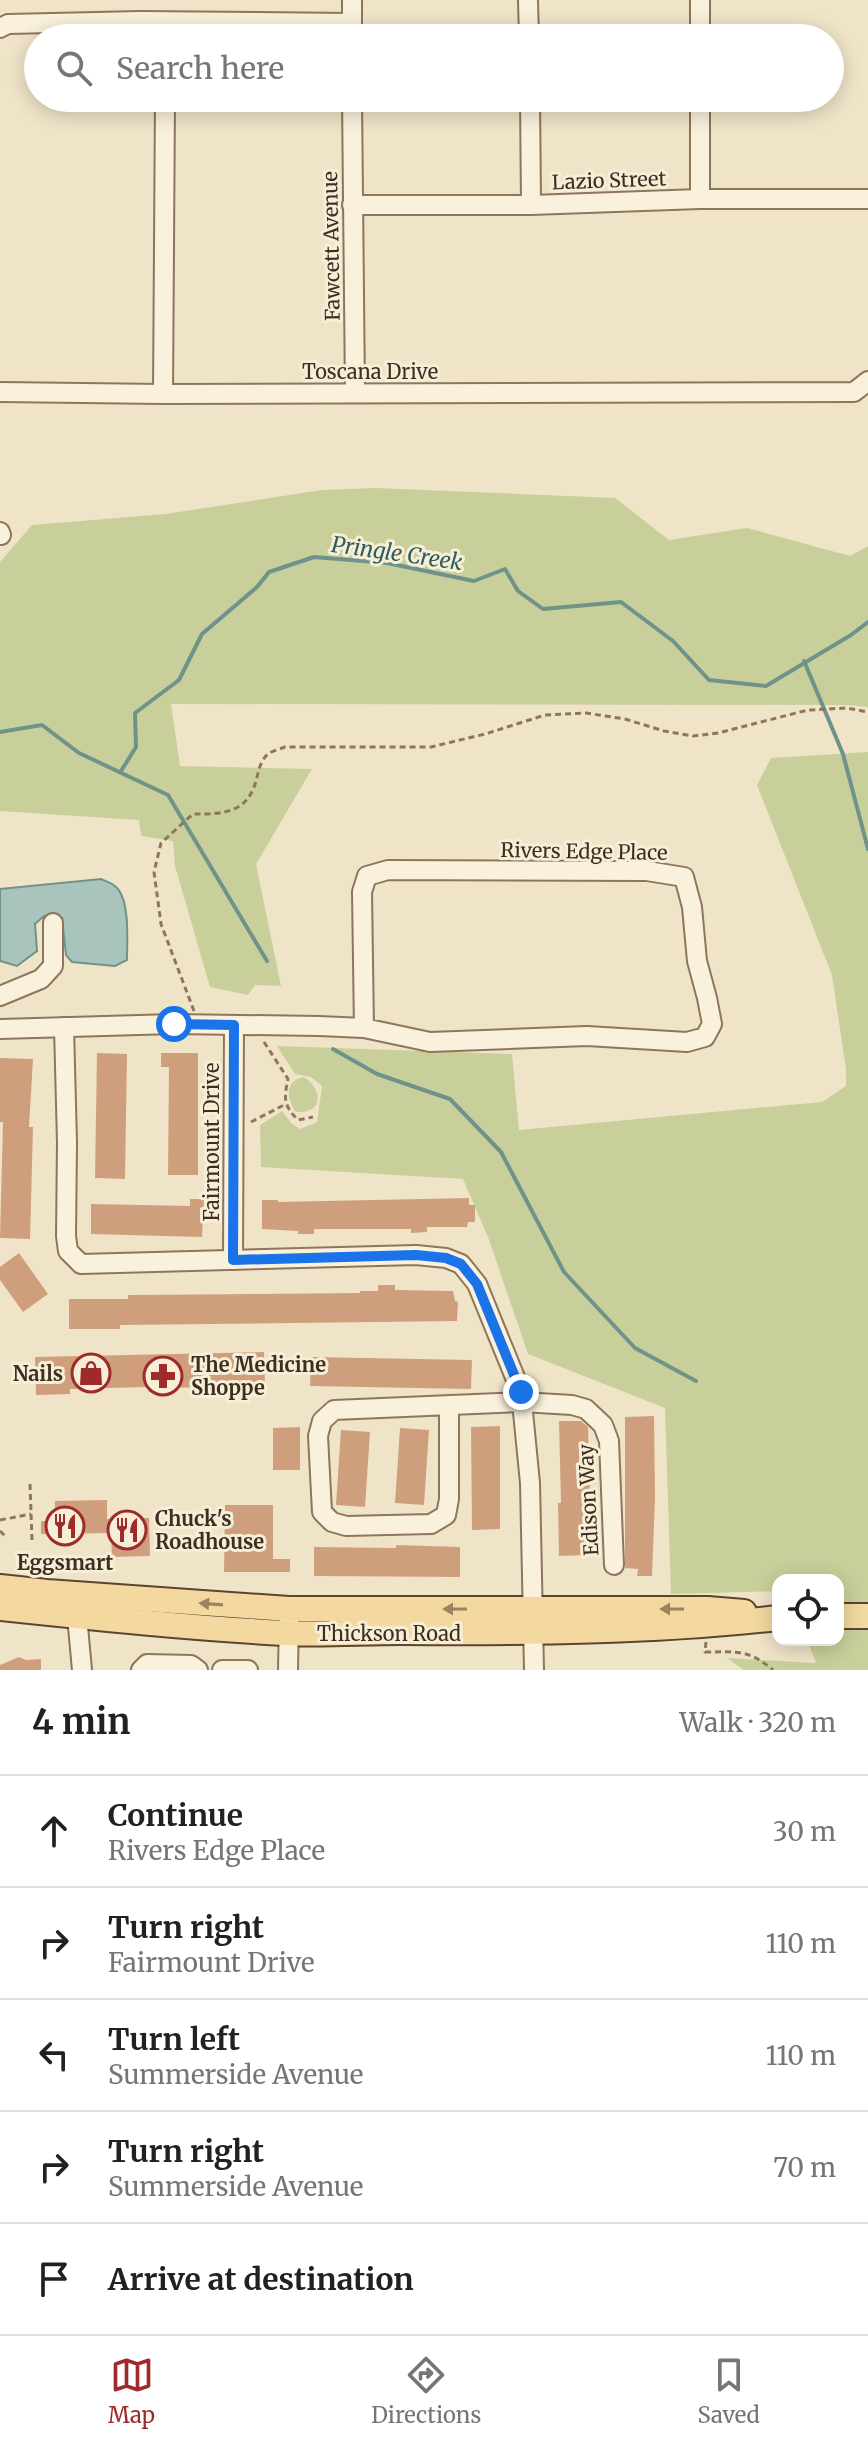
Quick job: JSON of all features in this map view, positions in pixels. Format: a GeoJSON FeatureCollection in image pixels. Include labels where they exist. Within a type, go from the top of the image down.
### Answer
{"type":"FeatureCollection","features":[{"type":"Feature","properties":{"kind":"main road"},"geometry":{"type":"LineString","coordinates":[[0,1576],[47,1592]]}},
{"type":"Feature","properties":{"kind":"main road","name":"Thickson Road"},"geometry":{"type":"LineString","coordinates":[[0,1587],[289,1621]]}},
{"type":"Feature","properties":{"kind":"main road","name":"Thickson Road"},"geometry":{"type":"LineString","coordinates":[[0,1608],[77,1616],[289,1621],[533,1621],[707,1626],[772,1618]]}},
{"type":"Feature","properties":{"kind":"main road","name":"Thickson Road"},"geometry":{"type":"LineString","coordinates":[[533,1621],[708,1609],[772,1616]]}},
{"type":"Feature","properties":{"kind":"main road"},"geometry":{"type":"LineString","coordinates":[[844,1616],[868,1616]]}},
{"type":"Feature","properties":{"kind":"street"},"geometry":{"type":"LineString","coordinates":[[352,0],[352,24]]}},
{"type":"Feature","properties":{"kind":"street"},"geometry":{"type":"LineString","coordinates":[[528,0],[529,24]]}},
{"type":"Feature","properties":{"kind":"street"},"geometry":{"type":"LineString","coordinates":[[700,0],[700,24]]}},
{"type":"Feature","properties":{"kind":"street"},"geometry":{"type":"LineString","coordinates":[[0,28],[8,24],[24,25]]}},
{"type":"Feature","properties":{"kind":"street"},"geometry":{"type":"LineString","coordinates":[[163,394],[165,112]]}},
{"type":"Feature","properties":{"kind":"street","name":"Fawcett Avenue"},"geometry":{"type":"LineString","coordinates":[[352,112],[355,393]]}},
{"type":"Feature","properties":{"kind":"street"},"geometry":{"type":"LineString","coordinates":[[530,112],[531,205]]}},
{"type":"Feature","properties":{"kind":"street"},"geometry":{"type":"LineString","coordinates":[[700,112],[700,199]]}},
{"type":"Feature","properties":{"kind":"street","name":"Lazio Street"},"geometry":{"type":"LineString","coordinates":[[352,205],[868,199]]}},
{"type":"Feature","properties":{"kind":"street","name":"Toscana Drive"},"geometry":{"type":"LineString","coordinates":[[0,392],[854,392],[868,381]]}},
{"type":"Feature","properties":{"kind":"street","name":"Rivers Edge Place"},"geometry":{"type":"LineString","coordinates":[[0,1029],[199,1024],[364,1028],[430,1042],[587,1036],[687,1042],[705,1037],[712,1024],[697,961],[692,907],[684,877],[647,871],[388,870],[367,876],[362,892],[364,1028]]}},
{"type":"Feature","properties":{"kind":"street"},"geometry":{"type":"LineString","coordinates":[[0,996],[41,979],[53,966],[53,923]]}},
{"type":"Feature","properties":{"kind":"street","name":"Fairmount Drive"},"geometry":{"type":"LineString","coordinates":[[233,1260],[234,1131],[244,1025]]}},
{"type":"Feature","properties":{"kind":"street"},"geometry":{"type":"LineString","coordinates":[[64,1027],[66,1236],[68,1251],[81,1264],[416,1255],[446,1258],[461,1264],[477,1284],[521,1392],[530,1483],[534,1670]]}},
{"type":"Feature","properties":{"kind":"street"},"geometry":{"type":"LineString","coordinates":[[449,1405],[449,1499],[446,1515],[431,1524],[346,1526],[332,1522],[322,1512],[318,1436],[322,1421],[334,1410],[449,1405],[522,1402]]}},
{"type":"Feature","properties":{"kind":"street","name":"Edison Way"},"geometry":{"type":"LineString","coordinates":[[522,1402],[572,1405],[586,1409],[603,1425],[609,1441],[614,1565]]}},
{"type":"Feature","properties":{"kind":"street"},"geometry":{"type":"LineString","coordinates":[[77,1616],[82,1670]]}},
{"type":"Feature","properties":{"kind":"street"},"geometry":{"type":"LineString","coordinates":[[288,1670],[289,1621]]}},
{"type":"Feature","properties":{"kind":"street"},"geometry":{"type":"LineString","coordinates":[[141,1670],[147,1664],[162,1664],[191,1665],[198,1670]]}},
{"type":"Feature","properties":{"kind":"street"},"geometry":{"type":"LineString","coordinates":[[222,1670],[248,1670]]}},
{"type":"Feature","properties":{"kind":"path"},"geometry":{"type":"LineString","coordinates":[[199,1024],[161,924],[154,872],[161,843],[193,814],[220,814],[241,807],[254,789],[261,763],[269,753],[285,747],[431,747],[545,715],[586,713],[693,736],[718,733],[808,710],[847,708],[868,712]]}},
{"type":"Feature","properties":{"kind":"path"},"geometry":{"type":"LineString","coordinates":[[244,1025],[288,1079],[284,1096],[288,1110],[298,1120],[313,1117]]}},
{"type":"Feature","properties":{"kind":"path"},"geometry":{"type":"LineString","coordinates":[[234,1131],[286,1104]]}},
{"type":"Feature","properties":{"kind":"path"},"geometry":{"type":"LineString","coordinates":[[30,1484],[32,1541]]}},
{"type":"Feature","properties":{"kind":"path"},"geometry":{"type":"LineString","coordinates":[[0,1520],[31,1514]]}},
{"type":"Feature","properties":{"kind":"path"},"geometry":{"type":"LineString","coordinates":[[0,1531],[6,1537]]}},
{"type":"Feature","properties":{"kind":"path"},"geometry":{"type":"LineString","coordinates":[[707,1626],[705,1652],[756,1656],[773,1670]]}},
{"type":"Feature","properties":{"kind":"green space"},"geometry":{"type":"Polygon","coordinates":[[[376,488],[615,498],[669,540],[747,528],[850,556],[868,546],[868,707],[171,704],[180,766],[312,769],[256,864],[281,986],[255,985],[248,995],[210,987],[175,866],[173,841],[141,836],[139,820],[0,811],[0,562],[32,525],[166,514],[322,490],[376,488]]]}},
{"type":"Feature","properties":{"kind":"green space"},"geometry":{"type":"Polygon","coordinates":[[[868,752],[868,1670],[744,1670],[727,1658],[816,1663],[809,1646],[844,1646],[844,1574],[772,1574],[772,1591],[671,1594],[665,1408],[528,1354],[488,1237],[463,1179],[261,1167],[260,1125],[282,1111],[300,1129],[317,1122],[322,1086],[311,1077],[295,1074],[277,1046],[512,1054],[519,1130],[822,1102],[846,1086],[832,975],[757,785],[771,758],[868,752]]]}},
{"type":"Feature","properties":{"kind":"green space"},"geometry":{"type":"Polygon","coordinates":[[[304,1077],[315,1088],[318,1100],[311,1109],[296,1112],[290,1102],[290,1086],[304,1077]]]}},
{"type":"Feature","properties":{"kind":"water"},"geometry":{"type":"Polygon","coordinates":[[[101,879],[116,887],[122,896],[127,923],[127,960],[115,966],[72,962],[66,955],[62,918],[44,916],[35,924],[37,951],[17,966],[0,961],[0,889],[101,879]]]}},
{"type":"Feature","properties":{"kind":"building"},"geometry":{"type":"Polygon","coordinates":[[[97,1053],[127,1054],[125,1179],[95,1178],[97,1053]]]}},
{"type":"Feature","properties":{"kind":"building"},"geometry":{"type":"Polygon","coordinates":[[[161,1053],[198,1053],[198,1175],[168,1175],[169,1067],[161,1067],[161,1053]]]}},
{"type":"Feature","properties":{"kind":"building"},"geometry":{"type":"Polygon","coordinates":[[[0,1058],[33,1059],[29,1127],[33,1127],[30,1239],[0,1238],[3,1122],[0,1122],[0,1058]]]}},
{"type":"Feature","properties":{"kind":"building"},"geometry":{"type":"Polygon","coordinates":[[[469,1198],[469,1205],[475,1205],[475,1222],[468,1222],[467,1227],[427,1227],[427,1232],[411,1233],[411,1229],[314,1229],[314,1234],[262,1229],[262,1200],[469,1198]]]}},
{"type":"Feature","properties":{"kind":"building"},"geometry":{"type":"Polygon","coordinates":[[[190,1199],[204,1199],[202,1237],[91,1234],[91,1204],[190,1206],[190,1199]]]}},
{"type":"Feature","properties":{"kind":"building"},"geometry":{"type":"Polygon","coordinates":[[[19,1253],[48,1294],[23,1312],[0,1280],[0,1267],[19,1253]]]}},
{"type":"Feature","properties":{"kind":"building"},"geometry":{"type":"Polygon","coordinates":[[[378,1285],[395,1285],[395,1290],[453,1291],[458,1302],[457,1321],[120,1325],[120,1329],[69,1329],[69,1299],[128,1299],[128,1295],[360,1293],[378,1291],[378,1285]]]}},
{"type":"Feature","properties":{"kind":"building"},"geometry":{"type":"Polygon","coordinates":[[[264,1352],[265,1390],[199,1392],[199,1387],[149,1392],[149,1387],[70,1389],[70,1394],[36,1395],[35,1357],[264,1352]]]}},
{"type":"Feature","properties":{"kind":"building"},"geometry":{"type":"Polygon","coordinates":[[[311,1357],[472,1360],[471,1389],[310,1386],[311,1357]]]}},
{"type":"Feature","properties":{"kind":"building"},"geometry":{"type":"Polygon","coordinates":[[[654,1416],[652,1576],[637,1576],[638,1569],[625,1568],[625,1417],[654,1416]]]}},
{"type":"Feature","properties":{"kind":"building"},"geometry":{"type":"Polygon","coordinates":[[[559,1421],[581,1421],[588,1427],[590,1496],[586,1496],[587,1555],[559,1556],[559,1421]]]}},
{"type":"Feature","properties":{"kind":"building"},"geometry":{"type":"Polygon","coordinates":[[[500,1426],[500,1529],[472,1530],[471,1427],[500,1426]]]}},
{"type":"Feature","properties":{"kind":"building"},"geometry":{"type":"Polygon","coordinates":[[[300,1427],[300,1470],[273,1470],[273,1428],[300,1427]]]}},
{"type":"Feature","properties":{"kind":"building"},"geometry":{"type":"Polygon","coordinates":[[[400,1428],[429,1430],[424,1505],[395,1503],[400,1428]]]}},
{"type":"Feature","properties":{"kind":"building"},"geometry":{"type":"Polygon","coordinates":[[[341,1430],[370,1432],[365,1507],[336,1505],[341,1430]]]}},
{"type":"Feature","properties":{"kind":"building"},"geometry":{"type":"Polygon","coordinates":[[[107,1500],[107,1519],[149,1518],[150,1556],[112,1557],[111,1533],[41,1534],[41,1521],[55,1521],[55,1501],[107,1500]]]}},
{"type":"Feature","properties":{"kind":"building"},"geometry":{"type":"Polygon","coordinates":[[[225,1505],[273,1505],[273,1559],[290,1559],[290,1572],[224,1572],[225,1505]]]}},
{"type":"Feature","properties":{"kind":"building"},"geometry":{"type":"Polygon","coordinates":[[[396,1545],[460,1547],[460,1577],[314,1576],[314,1547],[396,1548],[396,1545]]]}},
{"type":"Feature","properties":{"kind":"building"},"geometry":{"type":"Polygon","coordinates":[[[19,1657],[41,1659],[41,1670],[0,1670],[0,1665],[19,1657]]]}},
{"type":"Feature","properties":{"kind":"waterway","name":"Pringle Creek"},"geometry":{"type":"LineString","coordinates":[[121,771],[136,747],[135,713],[179,680],[202,634],[257,587],[269,572],[314,557],[387,563],[474,581],[505,569],[518,591],[543,609],[621,602],[673,641],[709,680],[766,686],[868,622]]}},
{"type":"Feature","properties":{"kind":"waterway","name":"Pringle Creek"},"geometry":{"type":"LineString","coordinates":[[804,661],[843,754],[868,849]]}},
{"type":"Feature","properties":{"kind":"waterway"},"geometry":{"type":"LineString","coordinates":[[0,732],[42,725],[79,753],[168,795],[267,961]]}},
{"type":"Feature","properties":{"kind":"waterway"},"geometry":{"type":"LineString","coordinates":[[333,1049],[377,1074],[450,1099],[501,1152],[564,1272],[635,1348],[696,1381]]}},
{"type":"Feature","properties":{"kind":"place","name":"Nails"},"geometry":{"type":"Point","coordinates":[91,1373]}},
{"type":"Feature","properties":{"kind":"place","name":"The Medicine Shoppe"},"geometry":{"type":"Point","coordinates":[163,1376]}},
{"type":"Feature","properties":{"kind":"place","name":"Eggsmart"},"geometry":{"type":"Point","coordinates":[65,1526]}},
{"type":"Feature","properties":{"kind":"place","name":"Chuck's Roadhouse"},"geometry":{"type":"Point","coordinates":[127,1530]}},
{"type":"Feature","properties":{"kind":"route"},"geometry":{"type":"LineString","coordinates":[[174,1024],[234,1025],[233,1260],[416,1255],[446,1258],[461,1264],[477,1284],[521,1392]]}}]}
